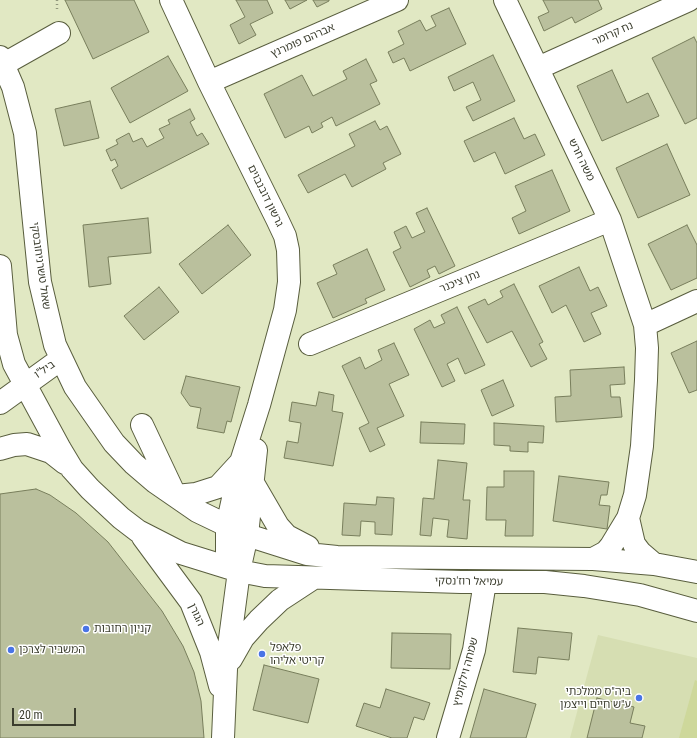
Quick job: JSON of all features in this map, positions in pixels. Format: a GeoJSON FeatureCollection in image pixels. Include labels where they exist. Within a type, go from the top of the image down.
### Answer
{"type":"FeatureCollection","features":[{"type":"Feature","properties":{"kind":"street","name":"גרשון דובנבוים"},"geometry":{"type":"LineString","coordinates":[[171,0],[209,82],[285,236],[288,250],[289,282],[285,310],[260,405],[241,462],[226,526],[227,552],[231,562],[239,571]]}},
{"type":"Feature","properties":{"kind":"street","name":"אברהם פומרנץ"},"geometry":{"type":"LineString","coordinates":[[209,82],[397,0]]}},
{"type":"Feature","properties":{"kind":"street","name":"משה חרש"},"geometry":{"type":"LineString","coordinates":[[505,0],[610,220],[645,325],[647,354],[642,446],[639,478],[628,518]]}},
{"type":"Feature","properties":{"kind":"street","name":"נח קרומר"},"geometry":{"type":"LineString","coordinates":[[538,68],[689,0]]}},
{"type":"Feature","properties":{"kind":"street"},"geometry":{"type":"LineString","coordinates":[[2,60],[59,33]]}},
{"type":"Feature","properties":{"kind":"street","name":"שאול טשרניחובסקי"},"geometry":{"type":"LineString","coordinates":[[2,60],[19,108],[25,134],[40,282],[50,330],[61,359],[75,386],[114,443],[134,464],[155,482],[197,511],[247,535]]}},
{"type":"Feature","properties":{"kind":"street","name":"נתן ציכנר"},"geometry":{"type":"LineString","coordinates":[[310,344],[610,220]]}},
{"type":"Feature","properties":{"kind":"street"},"geometry":{"type":"LineString","coordinates":[[0,266],[7,366],[24,384],[49,432],[72,469]]}},
{"type":"Feature","properties":{"kind":"street"},"geometry":{"type":"LineString","coordinates":[[645,325],[697,301]]}},
{"type":"Feature","properties":{"kind":"street","name":"ביל\"ו"},"geometry":{"type":"LineString","coordinates":[[7,366],[61,359]]}},
{"type":"Feature","properties":{"kind":"street","name":"ביל\"ו"},"geometry":{"type":"LineString","coordinates":[[0,403],[24,384],[61,359]]}},
{"type":"Feature","properties":{"kind":"street","name":"גרשון דובנבוים"},"geometry":{"type":"LineString","coordinates":[[247,535],[260,405]]}},
{"type":"Feature","properties":{"kind":"street"},"geometry":{"type":"LineString","coordinates":[[142,425],[176,496],[196,494],[218,487],[241,462]]}},
{"type":"Feature","properties":{"kind":"street"},"geometry":{"type":"LineString","coordinates":[[0,449],[14,445],[27,444],[40,447],[56,456],[72,469],[103,502],[138,531],[181,553],[239,571]]}},
{"type":"Feature","properties":{"kind":"street"},"geometry":{"type":"LineString","coordinates":[[253,483],[272,518],[287,536],[314,550],[337,557]]}},
{"type":"Feature","properties":{"kind":"street"},"geometry":{"type":"LineString","coordinates":[[593,559],[606,552],[628,518]]}},
{"type":"Feature","properties":{"kind":"street"},"geometry":{"type":"LineString","coordinates":[[628,518],[634,544],[640,552],[654,564]]}},
{"type":"Feature","properties":{"kind":"street","name":"הגורן"},"geometry":{"type":"LineString","coordinates":[[138,531],[191,602],[211,652],[219,681],[223,713]]}},
{"type":"Feature","properties":{"kind":"street"},"geometry":{"type":"LineString","coordinates":[[247,535],[307,554],[337,557],[593,559],[654,564],[697,572]]}},
{"type":"Feature","properties":{"kind":"street","name":"הגורן"},"geometry":{"type":"LineString","coordinates":[[223,738],[226,669],[239,571],[247,535]]}},
{"type":"Feature","properties":{"kind":"street","name":"עמיאל רוז'נסקי"},"geometry":{"type":"LineString","coordinates":[[239,571],[265,576],[312,579],[545,582],[640,594],[697,611]]}},
{"type":"Feature","properties":{"kind":"street"},"geometry":{"type":"LineString","coordinates":[[226,669],[243,638],[259,620],[280,600],[312,579]]}},
{"type":"Feature","properties":{"kind":"street","name":"שמחה וילקומיץ"},"geometry":{"type":"LineString","coordinates":[[448,738],[474,650],[484,582]]}},
{"type":"Feature","properties":{"kind":"shaded area","name":"ביה\"ס ממלכתי ע\"ש חיים וייצמן"},"geometry":{"type":"Polygon","coordinates":[[[598,635],[697,658],[697,738],[570,738],[598,635]]]}},
{"type":"Feature","properties":{"kind":"shaded area"},"geometry":{"type":"Polygon","coordinates":[[[695,680],[697,681],[697,738],[679,738],[695,680]]]}},
{"type":"Feature","properties":{"kind":"building"},"geometry":{"type":"Polygon","coordinates":[[[65,0],[134,0],[149,32],[93,59],[65,0]]]}},
{"type":"Feature","properties":{"kind":"building"},"geometry":{"type":"Polygon","coordinates":[[[236,0],[267,0],[273,13],[250,24],[256,35],[239,44],[230,25],[245,17],[236,0]]]}},
{"type":"Feature","properties":{"kind":"building"},"geometry":{"type":"Polygon","coordinates":[[[285,0],[307,0],[290,9],[285,0]]]}},
{"type":"Feature","properties":{"kind":"building"},"geometry":{"type":"Polygon","coordinates":[[[313,0],[329,0],[329,1],[317,7],[313,0]]]}},
{"type":"Feature","properties":{"kind":"building"},"geometry":{"type":"Polygon","coordinates":[[[543,0],[598,0],[602,9],[575,23],[572,17],[544,31],[538,17],[549,12],[543,0]]]}},
{"type":"Feature","properties":{"kind":"building"},"geometry":{"type":"Polygon","coordinates":[[[449,8],[466,44],[410,71],[404,58],[393,63],[388,52],[404,44],[398,31],[420,20],[426,31],[436,26],[431,16],[449,8]]]}},
{"type":"Feature","properties":{"kind":"building"},"geometry":{"type":"Polygon","coordinates":[[[694,37],[697,43],[697,118],[685,124],[652,58],[694,37]]]}},
{"type":"Feature","properties":{"kind":"building"},"geometry":{"type":"Polygon","coordinates":[[[493,55],[515,101],[473,121],[466,107],[481,100],[473,82],[454,91],[448,77],[493,55]]]}},
{"type":"Feature","properties":{"kind":"building"},"geometry":{"type":"Polygon","coordinates":[[[168,56],[188,91],[130,123],[111,88],[168,56]]]}},
{"type":"Feature","properties":{"kind":"building"},"geometry":{"type":"Polygon","coordinates":[[[366,59],[377,81],[370,84],[380,104],[336,126],[332,117],[321,123],[323,127],[312,133],[309,126],[285,138],[264,94],[302,75],[313,96],[347,79],[343,71],[366,59]]]}},
{"type":"Feature","properties":{"kind":"building"},"geometry":{"type":"Polygon","coordinates":[[[612,70],[627,103],[648,93],[659,116],[602,141],[577,86],[612,70]]]}},
{"type":"Feature","properties":{"kind":"building"},"geometry":{"type":"Polygon","coordinates":[[[90,101],[99,138],[64,146],[55,109],[90,101]]]}},
{"type":"Feature","properties":{"kind":"building"},"geometry":{"type":"Polygon","coordinates":[[[190,109],[195,119],[190,122],[197,136],[202,133],[209,144],[121,189],[112,170],[118,166],[115,159],[111,161],[106,150],[118,144],[116,140],[129,133],[133,142],[142,138],[147,147],[164,138],[159,129],[170,124],[168,120],[190,109]]]}},
{"type":"Feature","properties":{"kind":"building"},"geometry":{"type":"Polygon","coordinates":[[[514,118],[524,139],[535,134],[545,155],[505,174],[495,152],[474,162],[464,141],[514,118]]]}},
{"type":"Feature","properties":{"kind":"building"},"geometry":{"type":"Polygon","coordinates":[[[375,121],[380,130],[387,126],[401,154],[383,163],[386,169],[352,187],[345,174],[308,193],[298,175],[355,146],[349,134],[375,121]]]}},
{"type":"Feature","properties":{"kind":"building"},"geometry":{"type":"Polygon","coordinates":[[[667,144],[690,195],[638,218],[616,168],[667,144]]]}},
{"type":"Feature","properties":{"kind":"building"},"geometry":{"type":"Polygon","coordinates":[[[552,170],[570,211],[519,234],[512,218],[526,211],[515,186],[552,170]]]}},
{"type":"Feature","properties":{"kind":"building"},"geometry":{"type":"Polygon","coordinates":[[[427,208],[455,266],[439,274],[435,266],[427,270],[430,277],[410,287],[393,252],[401,248],[394,232],[406,226],[412,238],[425,232],[416,213],[427,208]]]}},
{"type":"Feature","properties":{"kind":"building"},"geometry":{"type":"Polygon","coordinates":[[[148,218],[151,253],[108,257],[111,284],[89,287],[83,225],[148,218]]]}},
{"type":"Feature","properties":{"kind":"building"},"geometry":{"type":"Polygon","coordinates":[[[228,225],[251,255],[202,294],[179,264],[228,225]]]}},
{"type":"Feature","properties":{"kind":"building"},"geometry":{"type":"Polygon","coordinates":[[[687,225],[697,245],[697,278],[671,290],[648,244],[687,225]]]}},
{"type":"Feature","properties":{"kind":"building"},"geometry":{"type":"Polygon","coordinates":[[[367,249],[385,290],[365,299],[367,303],[333,318],[317,283],[337,274],[333,265],[367,249]]]}},
{"type":"Feature","properties":{"kind":"building"},"geometry":{"type":"Polygon","coordinates":[[[579,267],[590,291],[598,287],[607,306],[591,313],[601,334],[584,342],[566,305],[552,313],[539,286],[579,267]]]}},
{"type":"Feature","properties":{"kind":"building"},"geometry":{"type":"Polygon","coordinates":[[[514,284],[543,342],[539,344],[547,359],[531,367],[512,331],[487,343],[468,307],[485,299],[488,305],[503,297],[500,291],[514,284]]]}},
{"type":"Feature","properties":{"kind":"building"},"geometry":{"type":"Polygon","coordinates":[[[159,287],[179,312],[144,340],[124,316],[159,287]]]}},
{"type":"Feature","properties":{"kind":"building"},"geometry":{"type":"Polygon","coordinates":[[[457,307],[485,365],[465,374],[458,358],[447,364],[455,381],[442,387],[414,329],[430,320],[434,328],[445,323],[441,315],[457,307]]]}},
{"type":"Feature","properties":{"kind":"building"},"geometry":{"type":"Polygon","coordinates":[[[697,341],[697,390],[689,393],[671,353],[697,341]]]}},
{"type":"Feature","properties":{"kind":"building"},"geometry":{"type":"Polygon","coordinates":[[[394,343],[409,375],[389,384],[404,416],[377,428],[385,445],[370,452],[359,428],[369,423],[342,366],[360,357],[365,369],[382,360],[378,350],[394,343]]]}},
{"type":"Feature","properties":{"kind":"building"},"geometry":{"type":"Polygon","coordinates":[[[624,367],[625,384],[610,385],[611,397],[620,397],[622,417],[556,422],[555,397],[571,396],[570,370],[624,367]]]}},
{"type":"Feature","properties":{"kind":"building"},"geometry":{"type":"Polygon","coordinates":[[[186,376],[240,387],[231,422],[227,421],[224,433],[197,428],[201,408],[190,406],[181,393],[186,376]]]}},
{"type":"Feature","properties":{"kind":"building"},"geometry":{"type":"Polygon","coordinates":[[[503,380],[514,406],[492,416],[481,390],[503,380]]]}},
{"type":"Feature","properties":{"kind":"building"},"geometry":{"type":"Polygon","coordinates":[[[319,392],[334,395],[332,411],[343,413],[333,466],[284,458],[287,441],[298,443],[301,423],[289,421],[292,402],[316,406],[319,392]]]}},
{"type":"Feature","properties":{"kind":"building"},"geometry":{"type":"Polygon","coordinates":[[[421,422],[465,424],[464,444],[420,443],[421,422]]]}},
{"type":"Feature","properties":{"kind":"building"},"geometry":{"type":"Polygon","coordinates":[[[494,423],[544,426],[543,443],[528,442],[528,452],[510,451],[510,446],[494,445],[494,423]]]}},
{"type":"Feature","properties":{"kind":"building"},"geometry":{"type":"Polygon","coordinates":[[[438,460],[467,463],[463,500],[470,500],[467,539],[447,537],[449,520],[433,518],[431,536],[420,535],[423,498],[434,499],[438,460]]]}},
{"type":"Feature","properties":{"kind":"building"},"geometry":{"type":"Polygon","coordinates":[[[504,471],[534,471],[533,536],[505,536],[506,520],[486,520],[487,487],[504,487],[504,471]]]}},
{"type":"Feature","properties":{"kind":"building"},"geometry":{"type":"Polygon","coordinates":[[[559,476],[609,482],[607,495],[601,495],[599,505],[610,506],[607,529],[553,521],[559,476]]]}},
{"type":"Feature","properties":{"kind":"building","name":"קניון רחובות"},"geometry":{"type":"Polygon","coordinates":[[[36,489],[50,495],[76,513],[108,542],[162,611],[183,646],[194,672],[201,701],[204,738],[0,738],[0,494],[36,489]]]}},
{"type":"Feature","properties":{"kind":"building"},"geometry":{"type":"Polygon","coordinates":[[[377,497],[394,498],[392,535],[375,534],[375,522],[361,521],[360,536],[342,535],[344,503],[376,505],[377,497]]]}},
{"type":"Feature","properties":{"kind":"building"},"geometry":{"type":"Polygon","coordinates":[[[518,628],[572,633],[569,660],[538,657],[536,674],[513,672],[518,628]]]}},
{"type":"Feature","properties":{"kind":"building"},"geometry":{"type":"Polygon","coordinates":[[[392,633],[451,634],[450,669],[391,668],[392,633]]]}},
{"type":"Feature","properties":{"kind":"building"},"geometry":{"type":"Polygon","coordinates":[[[264,665],[319,679],[308,723],[253,710],[264,665]]]}},
{"type":"Feature","properties":{"kind":"building"},"geometry":{"type":"Polygon","coordinates":[[[386,689],[430,703],[424,720],[414,717],[407,738],[392,738],[356,726],[364,703],[380,708],[386,689]]]}},
{"type":"Feature","properties":{"kind":"building"},"geometry":{"type":"Polygon","coordinates":[[[484,689],[536,704],[526,738],[470,738],[484,689]]]}},
{"type":"Feature","properties":{"kind":"building"},"geometry":{"type":"Polygon","coordinates":[[[597,698],[634,707],[630,723],[645,726],[642,738],[587,738],[597,698]]]}},
{"type":"Feature","properties":{"kind":"place","name":"קניון רחובות"},"geometry":{"type":"Point","coordinates":[86,629]}},
{"type":"Feature","properties":{"kind":"place","name":"המשביר לצרכן"},"geometry":{"type":"Point","coordinates":[11,650]}},
{"type":"Feature","properties":{"kind":"place","name":"פלאפל קריטי אליהו"},"geometry":{"type":"Point","coordinates":[262,654]}},
{"type":"Feature","properties":{"kind":"place","name":"ביה\"ס ממלכתי ע\"ש חיים וייצמן"},"geometry":{"type":"Point","coordinates":[639,698]}}]}
